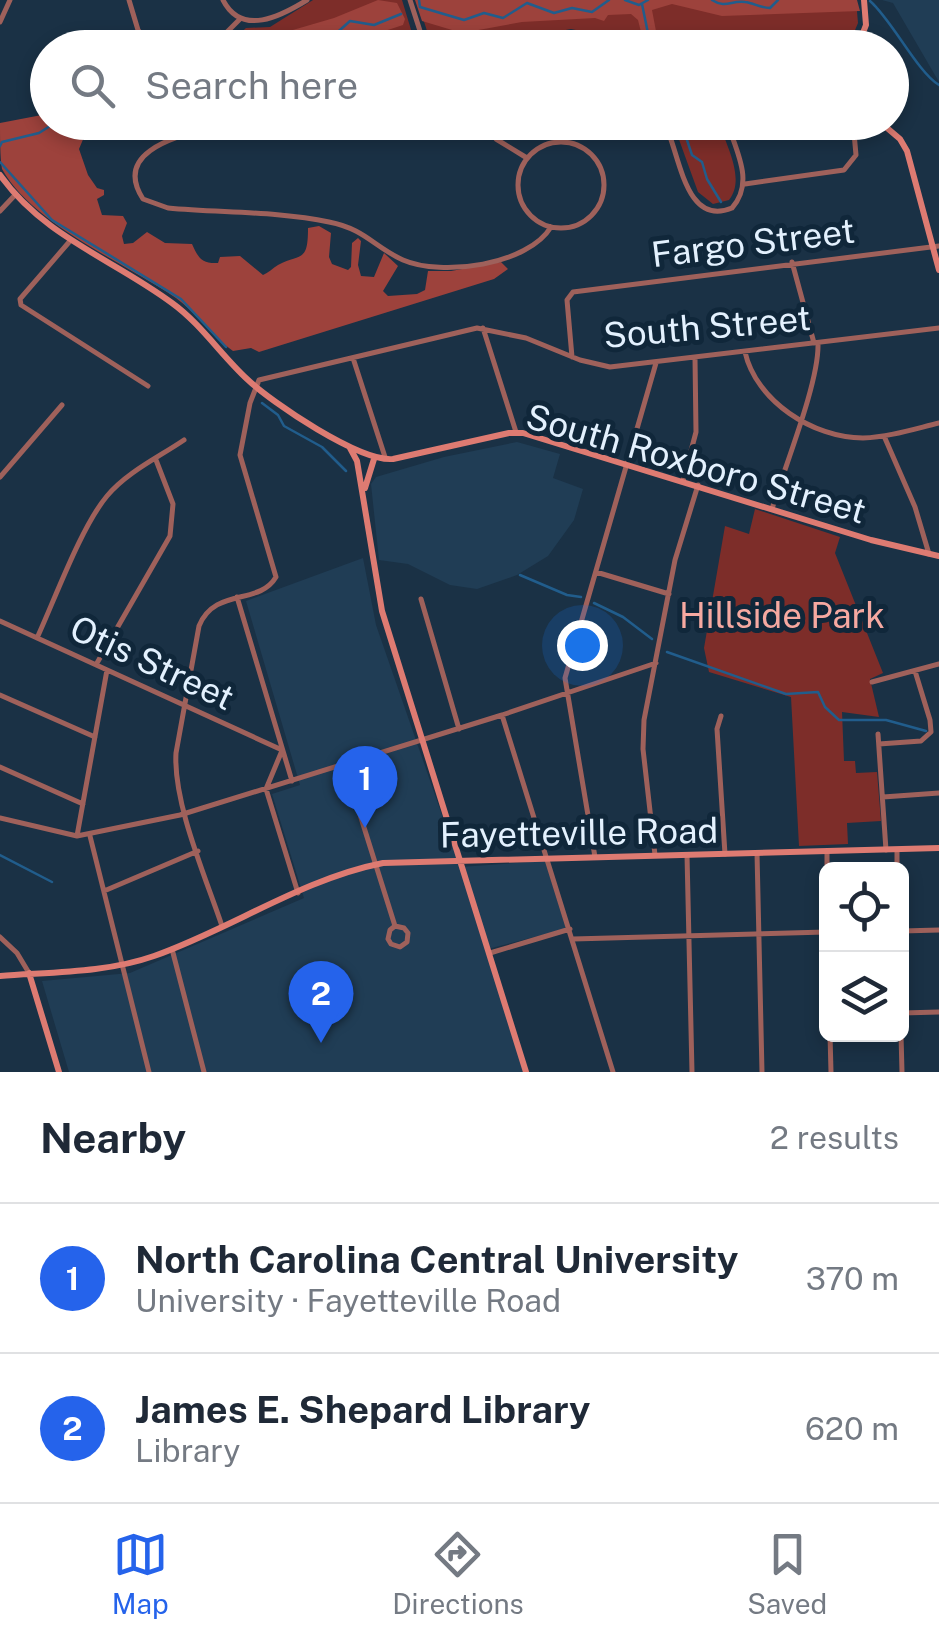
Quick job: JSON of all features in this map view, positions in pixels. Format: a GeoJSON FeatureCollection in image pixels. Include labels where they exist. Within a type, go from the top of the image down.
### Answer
{"type":"FeatureCollection","features":[{"type":"Feature","properties":{"kind":"street"},"geometry":{"type":"LineString","coordinates":[[0,22],[10,0]]}},
{"type":"Feature","properties":{"kind":"street"},"geometry":{"type":"LineString","coordinates":[[128,0],[138,30]]}},
{"type":"Feature","properties":{"kind":"street"},"geometry":{"type":"LineString","coordinates":[[224,0],[240,18],[266,20],[307,0]]}},
{"type":"Feature","properties":{"kind":"street"},"geometry":{"type":"LineString","coordinates":[[410,0],[420,30]]}},
{"type":"Feature","properties":{"kind":"street"},"geometry":{"type":"LineString","coordinates":[[864,0],[864,30]]}},
{"type":"Feature","properties":{"kind":"street"},"geometry":{"type":"LineString","coordinates":[[228,30],[240,18]]}},
{"type":"Feature","properties":{"kind":"street"},"geometry":{"type":"LineString","coordinates":[[172,140],[142,155],[135,175],[143,199],[168,208],[334,223],[364,234],[400,259],[439,268],[474,265],[515,254],[543,240],[551,227]]}},
{"type":"Feature","properties":{"kind":"street"},"geometry":{"type":"LineString","coordinates":[[498,140],[528,158]]}},
{"type":"Feature","properties":{"kind":"street"},"geometry":{"type":"LineString","coordinates":[[671,140],[689,191],[700,206],[713,212],[728,210],[736,204],[744,184],[732,140]]}},
{"type":"Feature","properties":{"kind":"street"},"geometry":{"type":"LineString","coordinates":[[744,184],[844,170],[856,154],[855,140]]}},
{"type":"Feature","properties":{"kind":"street"},"geometry":{"type":"LineString","coordinates":[[897,140],[907,150],[936,246],[939,270]]}},
{"type":"Feature","properties":{"kind":"street"},"geometry":{"type":"LineString","coordinates":[[568,142],[590,154],[601,170],[603,195],[594,212],[575,226],[551,227],[534,218],[520,198],[519,174],[528,158],[542,146],[568,142]]}},
{"type":"Feature","properties":{"kind":"street","name":"South Roxboro Street"},"geometry":{"type":"LineString","coordinates":[[0,176],[15,195],[70,241],[173,304],[255,386],[371,458],[386,460],[516,432],[939,556]]}},
{"type":"Feature","properties":{"kind":"street"},"geometry":{"type":"LineString","coordinates":[[0,212],[15,195]]}},
{"type":"Feature","properties":{"kind":"street"},"geometry":{"type":"LineString","coordinates":[[70,241],[26,290],[21,305],[148,386]]}},
{"type":"Feature","properties":{"kind":"street","name":"Fargo Street"},"geometry":{"type":"LineString","coordinates":[[572,358],[567,300],[572,292],[936,246]]}},
{"type":"Feature","properties":{"kind":"street"},"geometry":{"type":"LineString","coordinates":[[772,510],[818,355],[792,262]]}},
{"type":"Feature","properties":{"kind":"street"},"geometry":{"type":"LineString","coordinates":[[483,328],[516,432]]}},
{"type":"Feature","properties":{"kind":"street","name":"South Street"},"geometry":{"type":"LineString","coordinates":[[255,386],[268,376],[483,328],[534,340],[572,358],[610,366],[939,328]]}},
{"type":"Feature","properties":{"kind":"street"},"geometry":{"type":"LineString","coordinates":[[745,352],[754,376],[768,396],[800,419],[846,436],[884,436],[939,423]]}},
{"type":"Feature","properties":{"kind":"street"},"geometry":{"type":"LineString","coordinates":[[352,357],[386,460]]}},
{"type":"Feature","properties":{"kind":"street"},"geometry":{"type":"LineString","coordinates":[[683,481],[696,432],[695,358]]}},
{"type":"Feature","properties":{"kind":"street"},"geometry":{"type":"LineString","coordinates":[[595,857],[566,671],[656,362]]}},
{"type":"Feature","properties":{"kind":"street"},"geometry":{"type":"LineString","coordinates":[[222,926],[186,814],[176,764],[202,620],[212,607],[272,585],[276,573],[240,455],[255,386]]}},
{"type":"Feature","properties":{"kind":"street"},"geometry":{"type":"LineString","coordinates":[[0,477],[62,406]]}},
{"type":"Feature","properties":{"kind":"street"},"geometry":{"type":"LineString","coordinates":[[884,436],[915,507],[929,554]]}},
{"type":"Feature","properties":{"kind":"street"},"geometry":{"type":"LineString","coordinates":[[37,638],[100,505],[114,488],[184,440]]}},
{"type":"Feature","properties":{"kind":"street"},"geometry":{"type":"LineString","coordinates":[[350,446],[360,476],[378,596],[526,1072]]}},
{"type":"Feature","properties":{"kind":"street"},"geometry":{"type":"LineString","coordinates":[[360,476],[371,458]]}},
{"type":"Feature","properties":{"kind":"street"},"geometry":{"type":"LineString","coordinates":[[365,504],[371,458]]}},
{"type":"Feature","properties":{"kind":"street"},"geometry":{"type":"LineString","coordinates":[[96,664],[170,536],[172,504],[156,460]]}},
{"type":"Feature","properties":{"kind":"street"},"geometry":{"type":"LineString","coordinates":[[655,856],[643,737],[679,545],[698,486]]}},
{"type":"Feature","properties":{"kind":"street"},"geometry":{"type":"LineString","coordinates":[[596,572],[669,594]]}},
{"type":"Feature","properties":{"kind":"street"},"geometry":{"type":"LineString","coordinates":[[238,597],[292,781]]}},
{"type":"Feature","properties":{"kind":"street"},"geometry":{"type":"LineString","coordinates":[[421,599],[459,729]]}},
{"type":"Feature","properties":{"kind":"street","name":"Otis Street"},"geometry":{"type":"LineString","coordinates":[[0,621],[282,750]]}},
{"type":"Feature","properties":{"kind":"street"},"geometry":{"type":"LineString","coordinates":[[0,818],[90,836],[186,814],[656,663]]}},
{"type":"Feature","properties":{"kind":"street"},"geometry":{"type":"LineString","coordinates":[[872,682],[939,664]]}},
{"type":"Feature","properties":{"kind":"street"},"geometry":{"type":"LineString","coordinates":[[78,836],[107,670]]}},
{"type":"Feature","properties":{"kind":"street"},"geometry":{"type":"LineString","coordinates":[[879,744],[922,741],[929,735],[932,726],[915,670]]}},
{"type":"Feature","properties":{"kind":"street"},"geometry":{"type":"LineString","coordinates":[[0,695],[95,737]]}},
{"type":"Feature","properties":{"kind":"street"},"geometry":{"type":"LineString","coordinates":[[502,715],[613,1072]]}},
{"type":"Feature","properties":{"kind":"street"},"geometry":{"type":"LineString","coordinates":[[720,716],[717,729],[725,854]]}},
{"type":"Feature","properties":{"kind":"street"},"geometry":{"type":"LineString","coordinates":[[878,734],[886,850]]}},
{"type":"Feature","properties":{"kind":"street"},"geometry":{"type":"LineString","coordinates":[[282,750],[266,789],[298,893]]}},
{"type":"Feature","properties":{"kind":"street"},"geometry":{"type":"LineString","coordinates":[[0,767],[83,804]]}},
{"type":"Feature","properties":{"kind":"street"},"geometry":{"type":"LineString","coordinates":[[346,770],[395,926]]}},
{"type":"Feature","properties":{"kind":"street"},"geometry":{"type":"LineString","coordinates":[[883,797],[939,793]]}},
{"type":"Feature","properties":{"kind":"street"},"geometry":{"type":"LineString","coordinates":[[90,836],[150,1072]]}},
{"type":"Feature","properties":{"kind":"street","name":"Fayetteville Road"},"geometry":{"type":"LineString","coordinates":[[0,976],[122,964],[172,949],[360,867],[376,864],[939,848]]}},
{"type":"Feature","properties":{"kind":"street"},"geometry":{"type":"LineString","coordinates":[[896,850],[897,862]]}},
{"type":"Feature","properties":{"kind":"street"},"geometry":{"type":"LineString","coordinates":[[104,891],[198,851]]}},
{"type":"Feature","properties":{"kind":"street"},"geometry":{"type":"LineString","coordinates":[[827,852],[827,862]]}},
{"type":"Feature","properties":{"kind":"street"},"geometry":{"type":"LineString","coordinates":[[757,853],[762,1072]]}},
{"type":"Feature","properties":{"kind":"street"},"geometry":{"type":"LineString","coordinates":[[688,855],[692,1072]]}},
{"type":"Feature","properties":{"kind":"street"},"geometry":{"type":"LineString","coordinates":[[395,926],[402,926],[408,933],[407,942],[400,947],[388,939],[395,926]]}},
{"type":"Feature","properties":{"kind":"street"},"geometry":{"type":"LineString","coordinates":[[490,954],[570,928]]}},
{"type":"Feature","properties":{"kind":"street"},"geometry":{"type":"LineString","coordinates":[[909,931],[939,930]]}},
{"type":"Feature","properties":{"kind":"street"},"geometry":{"type":"LineString","coordinates":[[573,939],[819,932]]}},
{"type":"Feature","properties":{"kind":"street"},"geometry":{"type":"LineString","coordinates":[[0,937],[17,953],[29,973],[59,1072]]}},
{"type":"Feature","properties":{"kind":"street"},"geometry":{"type":"LineString","coordinates":[[172,949],[204,1072]]}},
{"type":"Feature","properties":{"kind":"street"},"geometry":{"type":"LineString","coordinates":[[909,1012],[939,1012]]}},
{"type":"Feature","properties":{"kind":"street"},"geometry":{"type":"LineString","coordinates":[[830,1042],[831,1072]]}},
{"type":"Feature","properties":{"kind":"street"},"geometry":{"type":"LineString","coordinates":[[902,1042],[902,1072]]}},
{"type":"Feature","properties":{"kind":"shaded area"},"geometry":{"type":"Polygon","coordinates":[[[378,0],[397,3],[405,19],[403,25],[388,30],[293,30],[378,0]]]}},
{"type":"Feature","properties":{"kind":"shaded area"},"geometry":{"type":"Polygon","coordinates":[[[415,0],[857,0],[860,11],[722,16],[672,4],[652,10],[656,30],[640,30],[631,14],[608,15],[604,21],[595,18],[522,22],[478,30],[452,30],[422,21],[415,0]]]}},
{"type":"Feature","properties":{"kind":"shaded area"},"geometry":{"type":"Polygon","coordinates":[[[882,0],[939,0],[939,82],[909,30],[893,3],[882,0]]]}},
{"type":"Feature","properties":{"kind":"shaded area"},"geometry":{"type":"Polygon","coordinates":[[[30,117],[30,140],[83,140],[79,149],[88,175],[97,188],[104,190],[104,195],[97,199],[102,215],[123,216],[127,223],[122,236],[124,244],[133,243],[147,232],[165,243],[192,244],[204,261],[218,263],[220,257],[240,256],[263,275],[302,255],[307,247],[308,228],[319,226],[331,233],[332,264],[348,270],[351,267],[352,243],[358,238],[361,276],[374,277],[384,253],[398,266],[383,291],[388,296],[425,290],[428,271],[501,262],[508,269],[494,279],[259,352],[251,348],[233,351],[176,298],[57,225],[16,189],[2,169],[0,123],[30,117]]]}},
{"type":"Feature","properties":{"kind":"shaded area"},"geometry":{"type":"Polygon","coordinates":[[[517,442],[560,454],[553,478],[583,489],[574,520],[548,556],[517,575],[477,589],[450,585],[408,564],[379,560],[371,484],[376,477],[444,457],[517,442]]]}},
{"type":"Feature","properties":{"kind":"shaded area"},"geometry":{"type":"Polygon","coordinates":[[[363,558],[376,625],[460,867],[545,861],[566,929],[488,949],[527,1072],[69,1072],[42,981],[130,973],[304,898],[272,794],[300,785],[246,601],[363,558]]]}},
{"type":"Feature","properties":{"kind":"green space"},"geometry":{"type":"Polygon","coordinates":[[[313,0],[402,0],[411,30],[244,30],[270,27],[313,0]]]}},
{"type":"Feature","properties":{"kind":"green space"},"geometry":{"type":"Polygon","coordinates":[[[417,0],[856,0],[858,23],[855,30],[427,30],[417,0]]]}},
{"type":"Feature","properties":{"kind":"green space"},"geometry":{"type":"Polygon","coordinates":[[[679,140],[726,140],[735,172],[734,192],[729,200],[713,204],[698,192],[679,140]]]}},
{"type":"Feature","properties":{"kind":"green space","name":"Hillside Park"},"geometry":{"type":"Polygon","coordinates":[[[755,509],[840,537],[835,553],[883,673],[870,679],[879,717],[842,712],[844,761],[855,761],[856,773],[877,772],[881,821],[847,823],[848,844],[799,846],[791,697],[709,672],[704,648],[725,526],[749,534],[755,509]]]}},
{"type":"Feature","properties":{"kind":"waterway"},"geometry":{"type":"LineString","coordinates":[[419,0],[420,7],[464,20],[484,13],[503,18],[527,3],[554,13],[572,8],[592,12],[609,0]]}},
{"type":"Feature","properties":{"kind":"waterway"},"geometry":{"type":"LineString","coordinates":[[625,0],[639,5],[648,0]]}},
{"type":"Feature","properties":{"kind":"waterway"},"geometry":{"type":"LineString","coordinates":[[712,0],[770,8],[778,0]]}},
{"type":"Feature","properties":{"kind":"waterway"},"geometry":{"type":"LineString","coordinates":[[870,1],[894,30]]}},
{"type":"Feature","properties":{"kind":"waterway"},"geometry":{"type":"LineString","coordinates":[[642,4],[647,30]]}},
{"type":"Feature","properties":{"kind":"waterway"},"geometry":{"type":"LineString","coordinates":[[340,30],[350,21],[374,25],[401,14]]}},
{"type":"Feature","properties":{"kind":"waterway"},"geometry":{"type":"LineString","coordinates":[[909,51],[939,85]]}},
{"type":"Feature","properties":{"kind":"waterway"},"geometry":{"type":"LineString","coordinates":[[0,146],[2,142],[30,135]]}},
{"type":"Feature","properties":{"kind":"waterway"},"geometry":{"type":"LineString","coordinates":[[687,140],[721,202]]}},
{"type":"Feature","properties":{"kind":"waterway"},"geometry":{"type":"LineString","coordinates":[[0,162],[52,220],[181,299],[226,347]]}},
{"type":"Feature","properties":{"kind":"waterway"},"geometry":{"type":"LineString","coordinates":[[262,403],[278,415],[284,426],[322,447],[346,471]]}},
{"type":"Feature","properties":{"kind":"waterway"},"geometry":{"type":"LineString","coordinates":[[520,575],[581,597]]}},
{"type":"Feature","properties":{"kind":"waterway"},"geometry":{"type":"LineString","coordinates":[[594,603],[623,617],[652,639]]}},
{"type":"Feature","properties":{"kind":"waterway"},"geometry":{"type":"LineString","coordinates":[[667,652],[786,694],[818,692],[825,707],[839,720],[886,720],[926,731]]}},
{"type":"Feature","properties":{"kind":"waterway"},"geometry":{"type":"LineString","coordinates":[[0,855],[52,882]]}},
{"type":"Feature","properties":{"kind":"place","name":"North Carolina Central University"},"geometry":{"type":"Point","coordinates":[365,828]}},
{"type":"Feature","properties":{"kind":"place","name":"James E. Shepard Library"},"geometry":{"type":"Point","coordinates":[321,1043]}}]}
